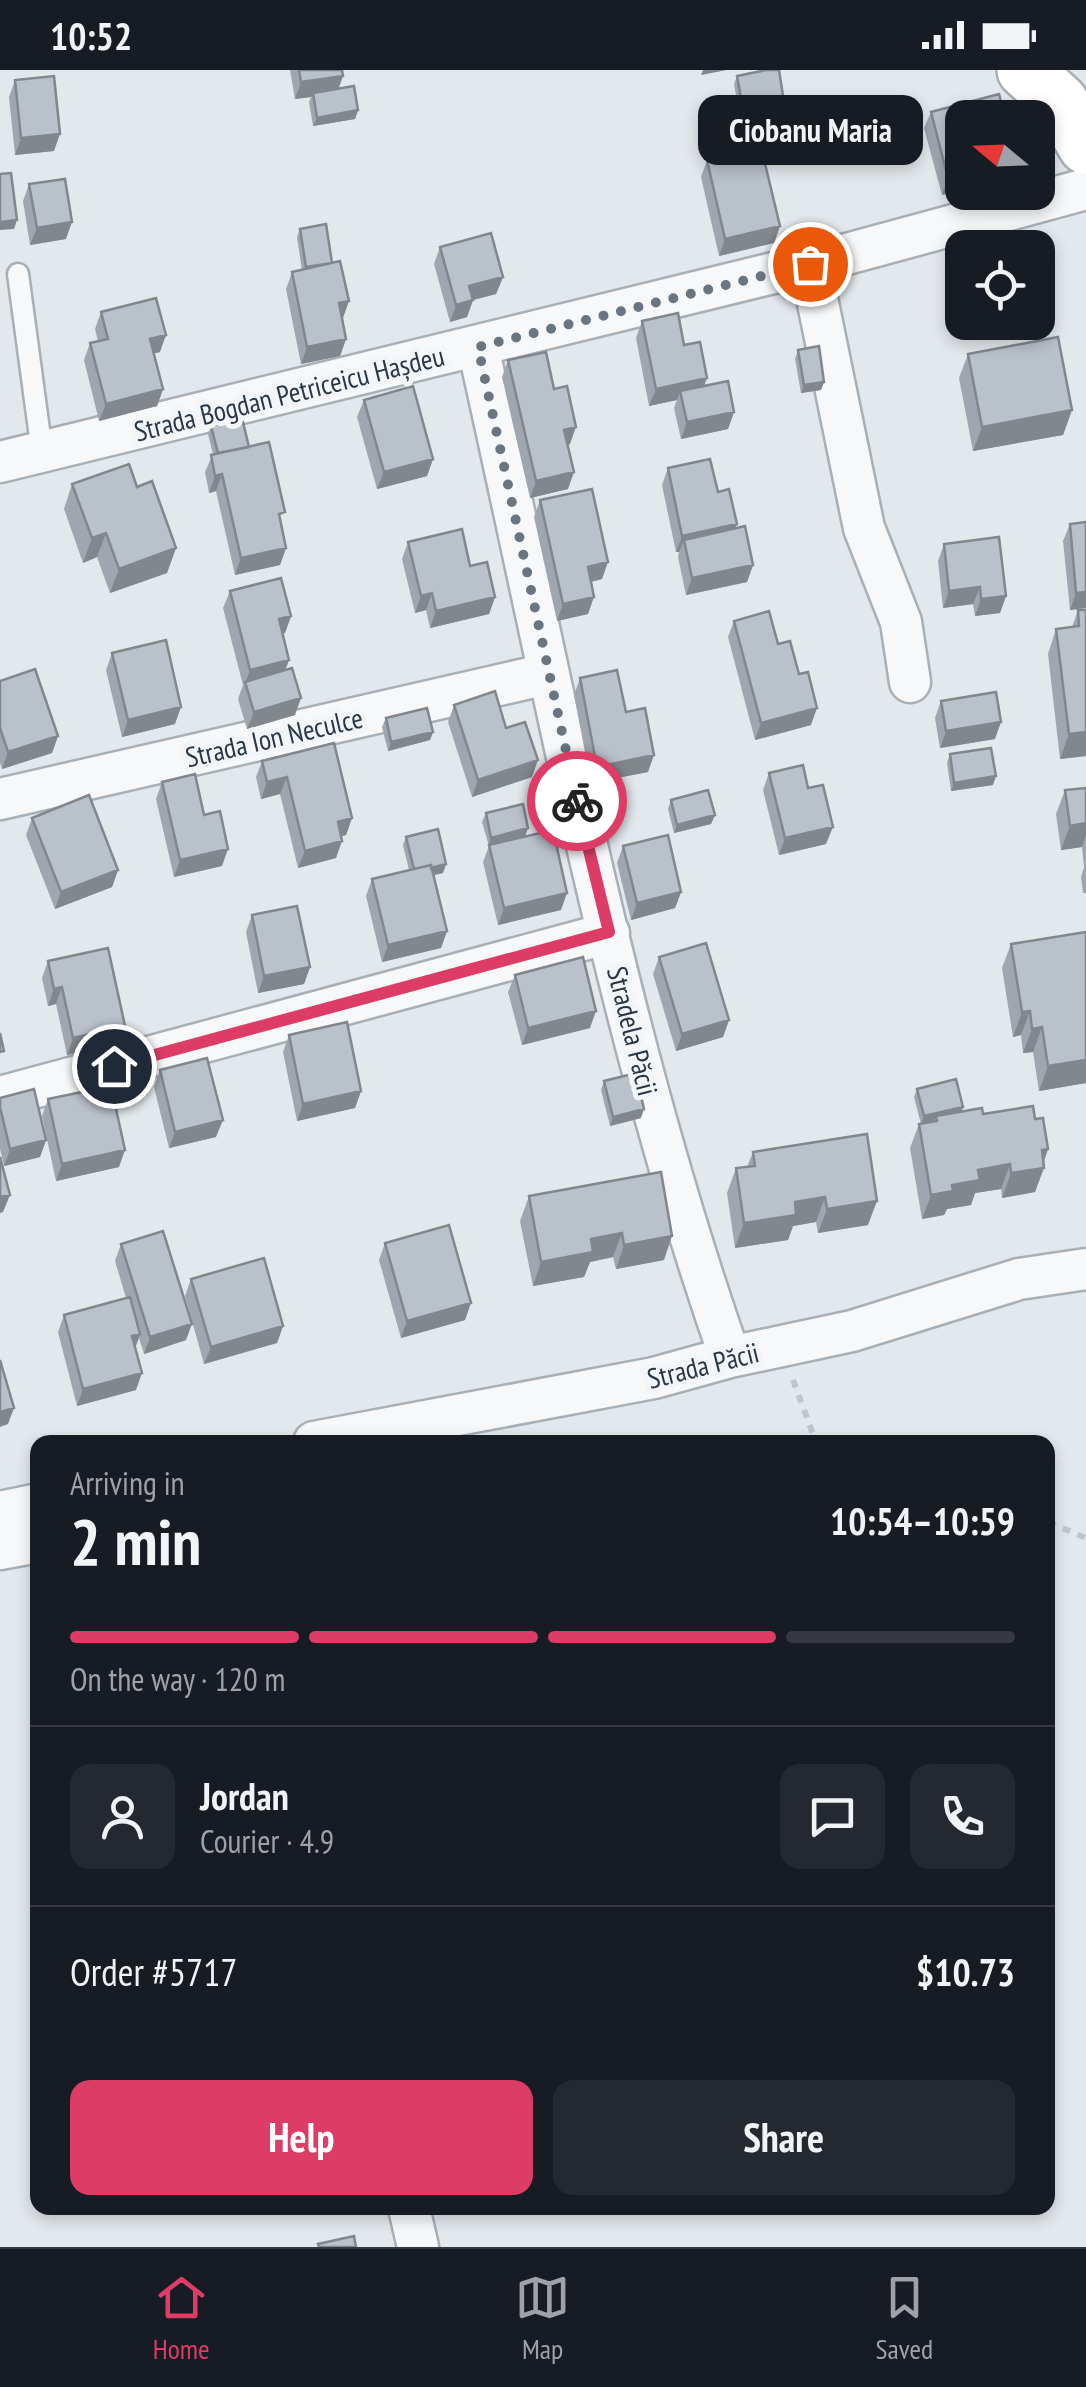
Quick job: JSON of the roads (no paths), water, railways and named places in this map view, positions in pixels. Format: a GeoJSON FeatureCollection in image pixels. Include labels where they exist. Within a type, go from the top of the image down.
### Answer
{"type":"FeatureCollection","features":[{"type":"Feature","properties":{"kind":"street","name":"Strada Bogdan Petriceicu Hașdeu"},"geometry":{"type":"LineString","coordinates":[[0,462],[810,264],[1086,189]]}},
{"type":"Feature","properties":{"kind":"street"},"geometry":{"type":"LineString","coordinates":[[810,264],[864,528],[901,622],[910,682]]}},
{"type":"Feature","properties":{"kind":"street","name":"Stradela Păcii"},"geometry":{"type":"LineString","coordinates":[[478,347],[547,674],[609,932],[676,1197],[730,1357]]}},
{"type":"Feature","properties":{"kind":"street","name":"Strada Ion Neculce"},"geometry":{"type":"LineString","coordinates":[[0,800],[547,674]]}},
{"type":"Feature","properties":{"kind":"street"},"geometry":{"type":"LineString","coordinates":[[0,1097],[609,932]]}},
{"type":"Feature","properties":{"kind":"street","name":"Strada Păcii"},"geometry":{"type":"LineString","coordinates":[[349,1435],[654,1378],[852,1331],[1019,1279],[1086,1269]]}},
{"type":"Feature","properties":{"kind":"street"},"geometry":{"type":"LineString","coordinates":[[455,1435],[566,1396]]}},
{"type":"Feature","properties":{"kind":"street"},"geometry":{"type":"LineString","coordinates":[[0,1512],[30,1506]]}},
{"type":"Feature","properties":{"kind":"street"},"geometry":{"type":"LineString","coordinates":[[0,1549],[30,1543]]}},
{"type":"Feature","properties":{"kind":"street"},"geometry":{"type":"LineString","coordinates":[[411,2215],[418,2247]]}},
{"type":"Feature","properties":{"kind":"lane"},"geometry":{"type":"LineString","coordinates":[[18,274],[42,452]]}},
{"type":"Feature","properties":{"kind":"place","name":"Ciobanu Maria"},"geometry":{"type":"Point","coordinates":[810,264]}}]}
